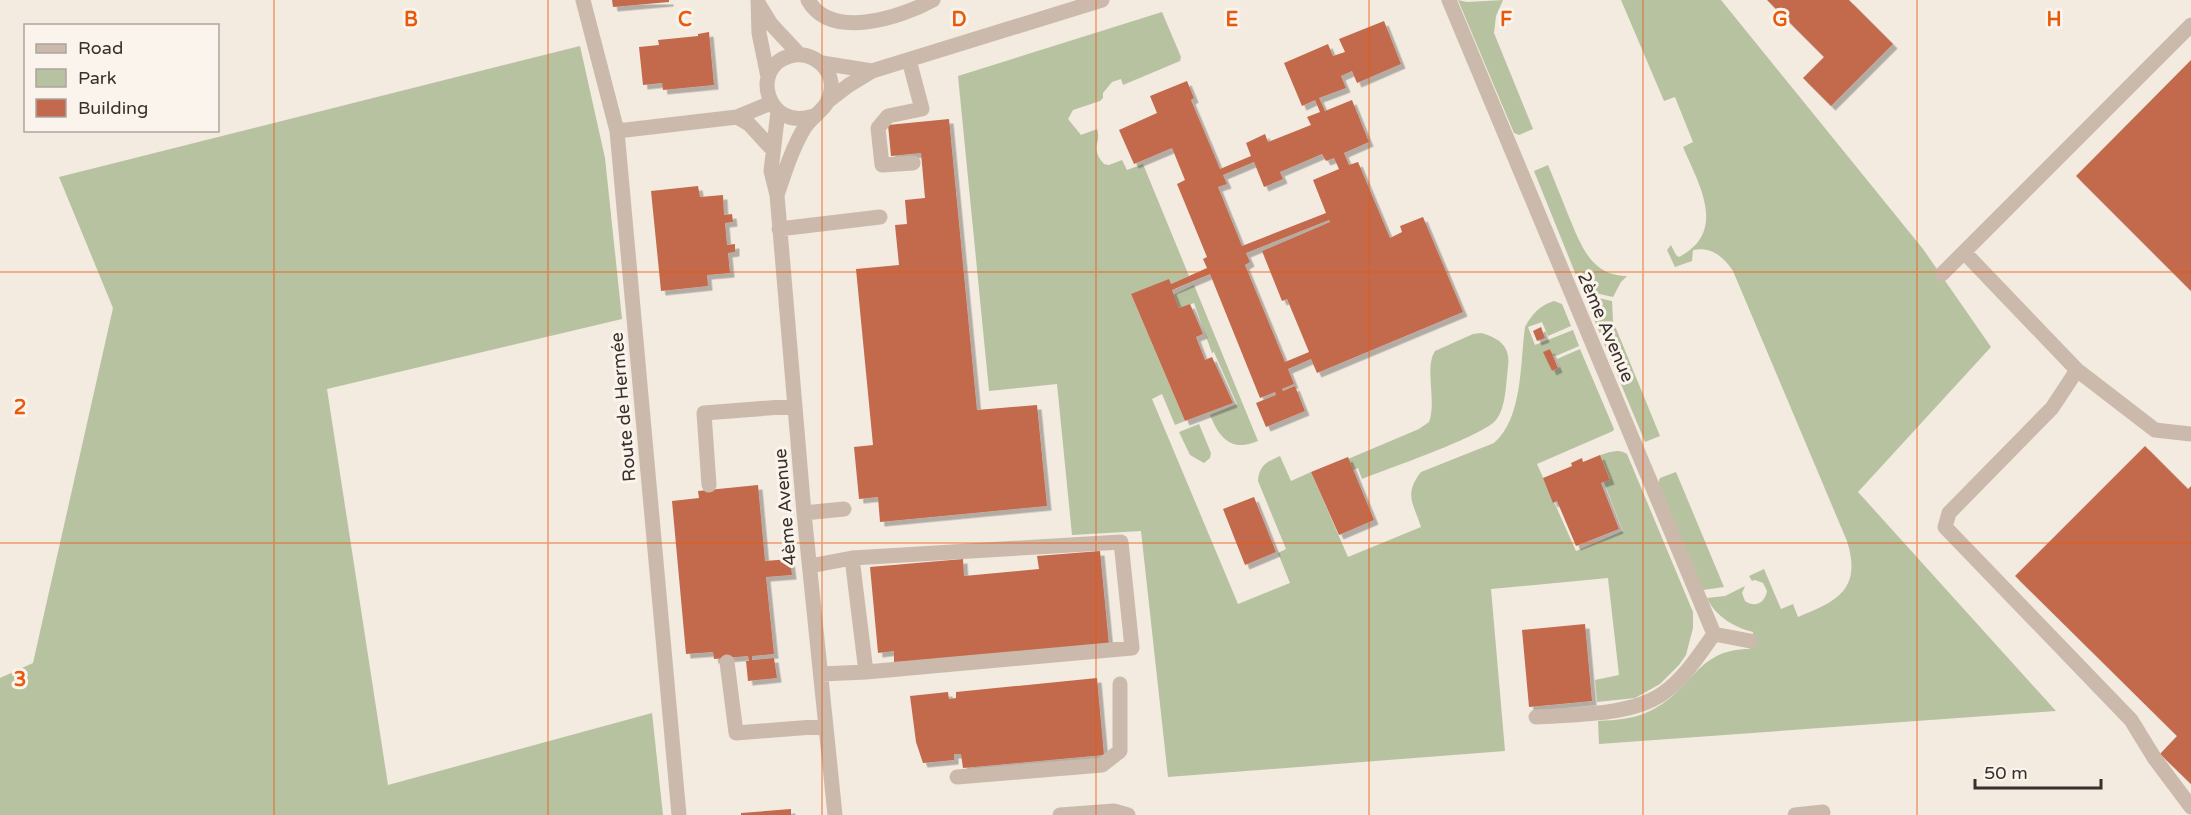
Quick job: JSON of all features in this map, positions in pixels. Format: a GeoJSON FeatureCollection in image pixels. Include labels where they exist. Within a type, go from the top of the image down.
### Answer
{"type":"FeatureCollection","features":[{"type":"Feature","properties":{"kind":"street","name":"Route de Hermée"},"geometry":{"type":"LineString","coordinates":[[583,0],[617,131],[679,815]]}},
{"type":"Feature","properties":{"kind":"street"},"geometry":{"type":"LineString","coordinates":[[808,0],[822,14],[838,21],[855,23],[889,18],[933,0]]}},
{"type":"Feature","properties":{"kind":"street"},"geometry":{"type":"LineString","coordinates":[[828,101],[872,71],[1101,0]]}},
{"type":"Feature","properties":{"kind":"street","name":"2ème Avenue"},"geometry":{"type":"LineString","coordinates":[[1449,0],[1714,634]]}},
{"type":"Feature","properties":{"kind":"street","name":"4ème Avenue"},"geometry":{"type":"LineString","coordinates":[[758,2],[771,24],[799,54],[822,63]]}},
{"type":"Feature","properties":{"kind":"street","name":"4ème Avenue"},"geometry":{"type":"LineString","coordinates":[[758,2],[759,33],[768,77],[767,93],[774,107],[771,171],[777,195],[804,513],[835,815]]}},
{"type":"Feature","properties":{"kind":"street"},"geometry":{"type":"LineString","coordinates":[[1942,274],[2191,25]]}},
{"type":"Feature","properties":{"kind":"street"},"geometry":{"type":"LineString","coordinates":[[768,77],[780,60],[799,54]]}},
{"type":"Feature","properties":{"kind":"street"},"geometry":{"type":"LineString","coordinates":[[909,60],[922,109],[888,116],[878,128],[882,165],[913,163]]}},
{"type":"Feature","properties":{"kind":"street"},"geometry":{"type":"LineString","coordinates":[[822,63],[872,71]]}},
{"type":"Feature","properties":{"kind":"street"},"geometry":{"type":"LineString","coordinates":[[822,63],[829,74],[832,86],[828,101]]}},
{"type":"Feature","properties":{"kind":"street","name":"4ème Avenue"},"geometry":{"type":"LineString","coordinates":[[777,195],[796,144],[813,116],[824,108],[828,101]]}},
{"type":"Feature","properties":{"kind":"street"},"geometry":{"type":"LineString","coordinates":[[617,131],[736,117],[774,107],[787,117],[798,119],[813,116]]}},
{"type":"Feature","properties":{"kind":"street"},"geometry":{"type":"LineString","coordinates":[[736,117],[749,124],[772,148]]}},
{"type":"Feature","properties":{"kind":"street"},"geometry":{"type":"LineString","coordinates":[[779,229],[880,217]]}},
{"type":"Feature","properties":{"kind":"street"},"geometry":{"type":"LineString","coordinates":[[1964,252],[2077,370],[2155,430],[2191,434]]}},
{"type":"Feature","properties":{"kind":"street"},"geometry":{"type":"LineString","coordinates":[[2077,370],[2052,408],[1949,513],[1945,526],[2131,720],[2155,759],[2191,807]]}},
{"type":"Feature","properties":{"kind":"street"},"geometry":{"type":"LineString","coordinates":[[709,485],[704,413],[795,406]]}},
{"type":"Feature","properties":{"kind":"street"},"geometry":{"type":"LineString","coordinates":[[804,513],[844,508]]}},
{"type":"Feature","properties":{"kind":"street"},"geometry":{"type":"LineString","coordinates":[[810,566],[852,558],[1121,542],[1132,648],[867,672],[820,674]]}},
{"type":"Feature","properties":{"kind":"street"},"geometry":{"type":"LineString","coordinates":[[852,558],[867,672]]}},
{"type":"Feature","properties":{"kind":"street"},"geometry":{"type":"LineString","coordinates":[[1536,717],[1629,708],[1662,694],[1686,671],[1714,634],[1750,641]]}},
{"type":"Feature","properties":{"kind":"street"},"geometry":{"type":"LineString","coordinates":[[726,662],[736,733],[826,726]]}},
{"type":"Feature","properties":{"kind":"street"},"geometry":{"type":"LineString","coordinates":[[957,777],[1102,765],[1120,751],[1120,684]]}},
{"type":"Feature","properties":{"kind":"street"},"geometry":{"type":"LineString","coordinates":[[1060,815],[1114,811],[1128,815]]}},
{"type":"Feature","properties":{"kind":"street"},"geometry":{"type":"LineString","coordinates":[[1795,815],[1823,813]]}},
{"type":"Feature","properties":{"kind":"green space"},"geometry":{"type":"Polygon","coordinates":[[[1458,0],[1467,2],[1503,0],[1496,16],[1494,33],[1533,129],[1519,135],[1514,133],[1458,0]]]}},
{"type":"Feature","properties":{"kind":"green space"},"geometry":{"type":"Polygon","coordinates":[[[1621,0],[1721,0],[1923,249],[1991,347],[1858,492],[2056,711],[1599,744],[1598,721],[1646,713],[1677,692],[1706,663],[1732,651],[1750,649],[1753,632],[1726,620],[1715,611],[1707,598],[1725,596],[1745,586],[1742,593],[1745,601],[1752,604],[1759,603],[1764,599],[1767,591],[1763,583],[1752,581],[1749,576],[1764,569],[1781,609],[1793,604],[1798,617],[1835,599],[1849,582],[1851,571],[1851,557],[1847,541],[1733,271],[1716,254],[1700,249],[1693,250],[1692,261],[1675,267],[1667,250],[1671,245],[1679,257],[1694,246],[1703,234],[1706,221],[1705,207],[1702,192],[1683,147],[1693,142],[1675,97],[1664,101],[1621,0]]]}},
{"type":"Feature","properties":{"kind":"green space"},"geometry":{"type":"Polygon","coordinates":[[[1162,12],[1181,57],[1180,61],[1123,85],[1121,79],[1112,82],[1100,101],[1073,110],[1068,119],[1081,135],[1097,129],[1097,153],[1104,164],[1109,165],[1122,160],[1127,170],[1143,164],[1189,276],[1171,284],[1131,294],[1185,421],[1175,425],[1162,394],[1152,399],[1238,604],[1290,583],[1278,553],[1286,549],[1258,481],[1264,465],[1280,456],[1291,481],[1311,472],[1348,557],[1421,527],[1411,493],[1416,480],[1421,472],[1494,443],[1503,432],[1515,405],[1525,327],[1536,311],[1554,301],[1562,304],[1571,326],[1548,336],[1542,322],[1528,327],[1535,345],[1573,330],[1579,346],[1556,356],[1552,355],[1550,349],[1544,352],[1552,371],[1560,367],[1557,359],[1580,349],[1614,429],[1537,464],[1576,551],[1623,531],[1604,482],[1610,479],[1600,455],[1618,451],[1627,454],[1693,612],[1693,628],[1686,655],[1660,684],[1635,698],[1597,702],[1595,680],[1619,675],[1608,578],[1491,589],[1505,751],[1168,777],[1141,531],[1072,535],[1057,384],[989,391],[958,76],[1162,12]]]}},
{"type":"Feature","properties":{"kind":"green space"},"geometry":{"type":"Polygon","coordinates":[[[580,46],[605,158],[622,319],[327,389],[388,785],[652,713],[663,815],[0,815],[0,678],[33,663],[113,308],[59,177],[580,46]]]}},
{"type":"Feature","properties":{"kind":"green space"},"geometry":{"type":"Polygon","coordinates":[[[1548,165],[1578,238],[1589,257],[1604,271],[1627,276],[1613,297],[1582,290],[1534,171],[1548,165]]]}},
{"type":"Feature","properties":{"kind":"green space"},"geometry":{"type":"Polygon","coordinates":[[[1194,285],[1258,441],[1240,445],[1227,441],[1210,415],[1237,404],[1214,352],[1212,353],[1194,303],[1179,308],[1173,295],[1194,285]]]}},
{"type":"Feature","properties":{"kind":"green space"},"geometry":{"type":"Polygon","coordinates":[[[1584,295],[1612,301],[1613,321],[1660,436],[1645,442],[1584,295]]]}},
{"type":"Feature","properties":{"kind":"green space"},"geometry":{"type":"Polygon","coordinates":[[[1481,333],[1498,340],[1506,348],[1508,354],[1505,395],[1502,409],[1496,420],[1473,435],[1362,479],[1358,468],[1353,470],[1348,459],[1419,429],[1429,422],[1432,404],[1430,375],[1435,351],[1473,334],[1481,333]]]}},
{"type":"Feature","properties":{"kind":"green space"},"geometry":{"type":"Polygon","coordinates":[[[1199,424],[1211,453],[1210,458],[1204,463],[1190,455],[1179,432],[1199,424]]]}},
{"type":"Feature","properties":{"kind":"green space"},"geometry":{"type":"Polygon","coordinates":[[[1676,472],[1724,587],[1703,590],[1658,483],[1660,478],[1676,472]]]}},
{"type":"Feature","properties":{"kind":"building"},"geometry":{"type":"Polygon","coordinates":[[[612,0],[669,0],[669,2],[613,7],[612,0]]]}},
{"type":"Feature","properties":{"kind":"building"},"geometry":{"type":"Polygon","coordinates":[[[1767,0],[1849,0],[1893,44],[1831,106],[1803,78],[1824,57],[1767,0]]]}},
{"type":"Feature","properties":{"kind":"building"},"geometry":{"type":"Polygon","coordinates":[[[1384,21],[1401,64],[1357,83],[1352,71],[1341,76],[1346,88],[1319,98],[1325,111],[1352,100],[1369,142],[1344,153],[1349,165],[1358,162],[1390,238],[1402,232],[1400,226],[1423,217],[1463,312],[1317,373],[1311,359],[1288,369],[1294,384],[1282,389],[1283,391],[1295,386],[1305,411],[1266,427],[1256,403],[1276,395],[1275,392],[1260,398],[1210,274],[1172,290],[1179,308],[1190,304],[1203,334],[1196,337],[1205,360],[1212,357],[1233,403],[1185,421],[1131,294],[1169,279],[1171,284],[1207,268],[1203,259],[1207,257],[1177,184],[1185,180],[1172,148],[1134,164],[1119,130],[1157,113],[1150,96],[1187,81],[1194,98],[1191,100],[1220,169],[1251,156],[1246,143],[1265,134],[1268,142],[1311,125],[1307,117],[1320,112],[1315,100],[1302,106],[1284,63],[1328,44],[1333,56],[1345,52],[1339,39],[1384,21]],[[1322,154],[1280,172],[1283,179],[1264,187],[1254,162],[1223,175],[1227,184],[1218,187],[1242,246],[1326,213],[1313,180],[1339,169],[1334,158],[1326,161],[1322,154]],[[1329,220],[1246,253],[1250,262],[1245,265],[1285,362],[1309,352],[1287,299],[1282,301],[1262,251],[1330,222],[1329,220]]]}},
{"type":"Feature","properties":{"kind":"building"},"geometry":{"type":"Polygon","coordinates":[[[709,32],[714,85],[663,90],[662,83],[643,85],[639,47],[659,45],[658,40],[698,36],[698,34],[709,32]]]}},
{"type":"Feature","properties":{"kind":"building"},"geometry":{"type":"Polygon","coordinates":[[[2191,60],[2191,291],[2076,176],[2191,60]]]}},
{"type":"Feature","properties":{"kind":"building"},"geometry":{"type":"Polygon","coordinates":[[[949,119],[977,410],[1037,405],[1047,506],[880,522],[878,497],[859,499],[854,447],[873,445],[856,269],[899,265],[895,225],[907,224],[905,200],[925,198],[921,153],[891,156],[888,125],[949,119]]]}},
{"type":"Feature","properties":{"kind":"building"},"geometry":{"type":"Polygon","coordinates":[[[698,186],[700,197],[723,195],[724,215],[732,214],[733,222],[725,223],[727,245],[735,244],[735,252],[728,253],[730,273],[707,275],[708,286],[661,291],[651,191],[698,186]]]}},
{"type":"Feature","properties":{"kind":"building"},"geometry":{"type":"Polygon","coordinates":[[[1541,327],[1545,338],[1537,341],[1533,331],[1541,327]]]}},
{"type":"Feature","properties":{"kind":"building"},"geometry":{"type":"Polygon","coordinates":[[[1550,349],[1558,368],[1552,371],[1543,352],[1550,349]]]}},
{"type":"Feature","properties":{"kind":"building"},"geometry":{"type":"Polygon","coordinates":[[[2145,446],[2188,489],[2191,486],[2191,784],[2160,754],[2177,736],[2015,576],[2145,446]]]}},
{"type":"Feature","properties":{"kind":"building"},"geometry":{"type":"Polygon","coordinates":[[[1600,455],[1610,480],[1601,483],[1619,529],[1576,546],[1557,501],[1553,503],[1543,478],[1572,466],[1571,463],[1582,458],[1583,462],[1600,455]]]}},
{"type":"Feature","properties":{"kind":"building"},"geometry":{"type":"Polygon","coordinates":[[[1348,457],[1374,520],[1339,535],[1311,472],[1348,457]]]}},
{"type":"Feature","properties":{"kind":"building"},"geometry":{"type":"Polygon","coordinates":[[[758,485],[765,561],[790,559],[792,575],[766,577],[774,654],[752,656],[752,660],[774,658],[777,678],[748,681],[746,661],[749,661],[748,656],[714,659],[713,652],[686,654],[672,501],[699,498],[698,491],[758,485]]]}},
{"type":"Feature","properties":{"kind":"building"},"geometry":{"type":"Polygon","coordinates":[[[1254,497],[1276,552],[1245,565],[1223,509],[1254,497]]]}},
{"type":"Feature","properties":{"kind":"building"},"geometry":{"type":"Polygon","coordinates":[[[1100,551],[1109,645],[894,664],[894,651],[878,653],[870,567],[963,559],[964,576],[1039,569],[1037,556],[1100,551]]]}},
{"type":"Feature","properties":{"kind":"building"},"geometry":{"type":"Polygon","coordinates":[[[1585,624],[1592,701],[1529,707],[1522,630],[1585,624]]]}},
{"type":"Feature","properties":{"kind":"building"},"geometry":{"type":"Polygon","coordinates":[[[1097,678],[1104,755],[963,768],[961,754],[954,754],[954,760],[923,763],[916,742],[910,696],[948,692],[949,699],[956,698],[956,692],[1097,678]]]}},
{"type":"Feature","properties":{"kind":"building"},"geometry":{"type":"Polygon","coordinates":[[[791,809],[791,815],[741,815],[741,813],[791,809]]]}}]}
